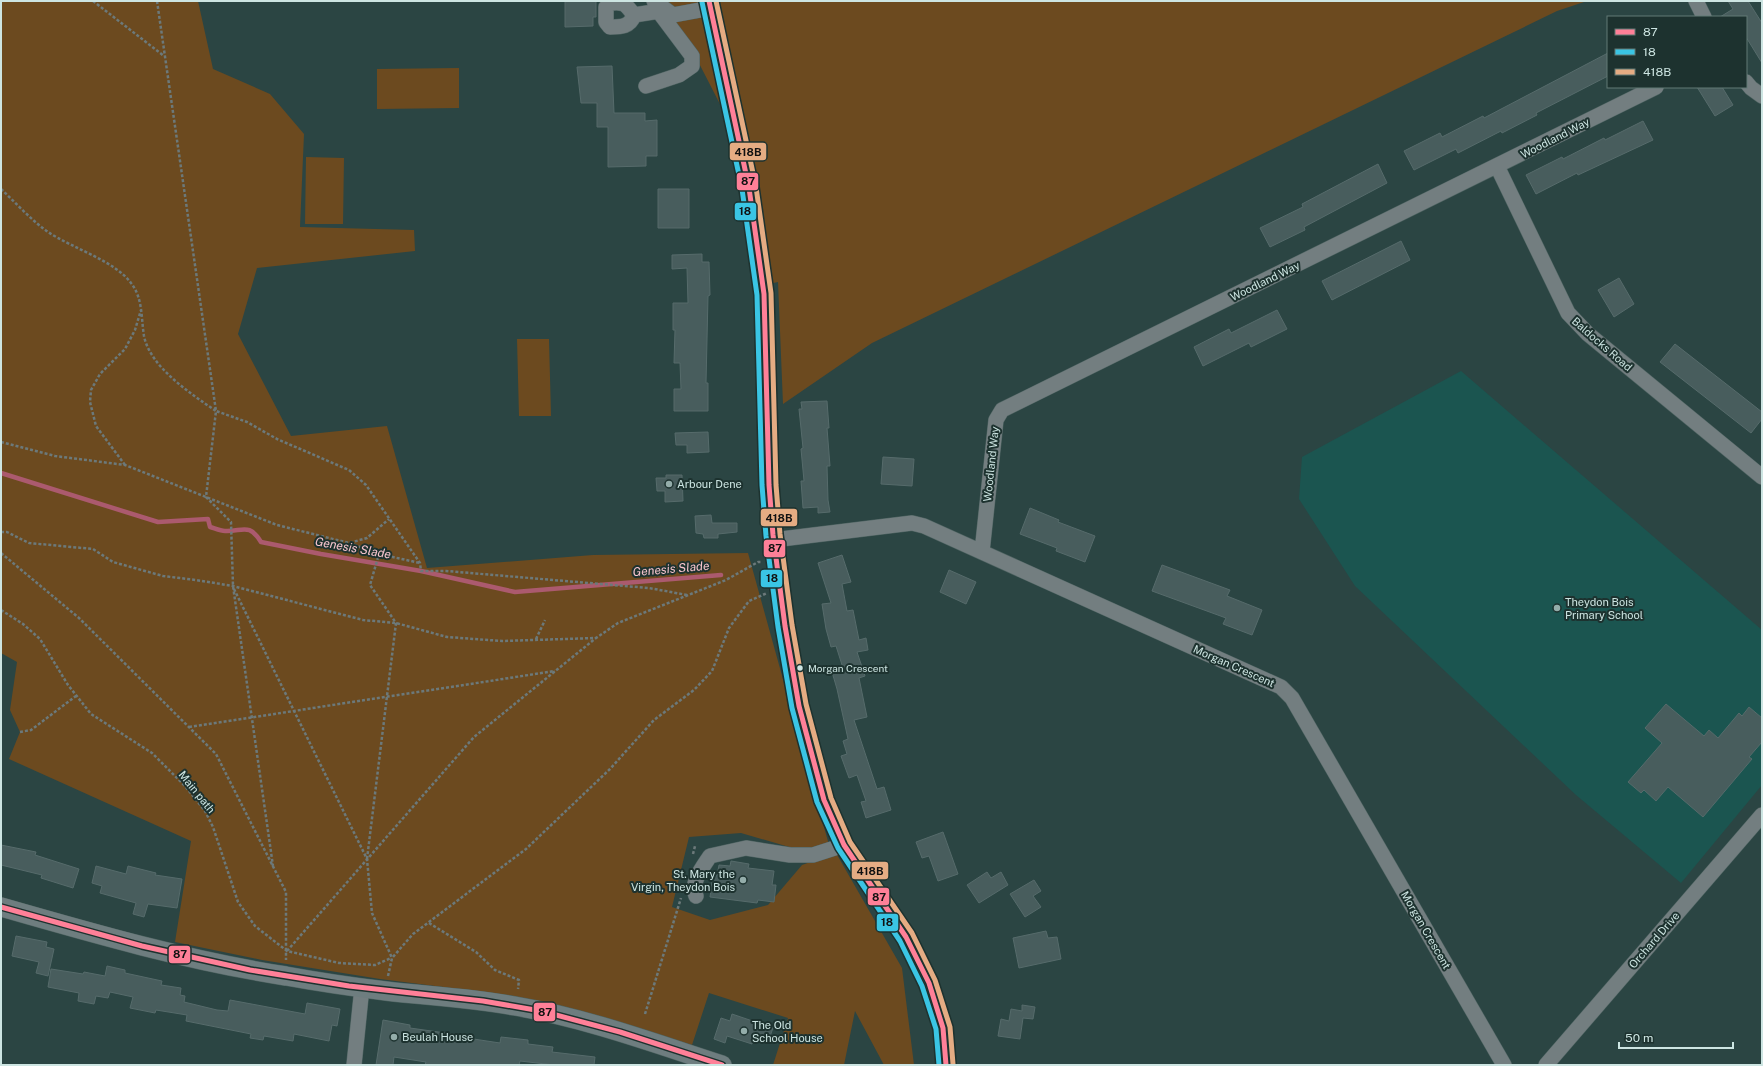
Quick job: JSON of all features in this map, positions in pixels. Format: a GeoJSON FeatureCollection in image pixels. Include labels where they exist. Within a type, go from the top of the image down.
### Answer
{"type":"FeatureCollection","features":[{"type":"Feature","properties":{"kind":"main road"},"geometry":{"type":"LineString","coordinates":[[1,907],[171,954],[285,976],[385,991],[454,996],[516,1006],[626,1034],[722,1065]]}},
{"type":"Feature","properties":{"kind":"street"},"geometry":{"type":"LineString","coordinates":[[1696,1],[1704,16]]}},
{"type":"Feature","properties":{"kind":"street"},"geometry":{"type":"LineString","coordinates":[[634,15],[660,8],[673,15],[710,4],[750,188],[764,294],[769,485],[773,540],[785,626],[799,706],[824,800],[844,845],[906,938],[929,983],[943,1028],[946,1065]]}},
{"type":"Feature","properties":{"kind":"street"},"geometry":{"type":"LineString","coordinates":[[646,86],[679,75],[692,66],[692,56],[660,8]]}},
{"type":"Feature","properties":{"kind":"street"},"geometry":{"type":"LineString","coordinates":[[1747,83],[1762,96]]}},
{"type":"Feature","properties":{"kind":"street","name":"Woodland Way"},"geometry":{"type":"LineString","coordinates":[[982,552],[996,420],[1002,410],[1654,88]]}},
{"type":"Feature","properties":{"kind":"street","name":"Baldocks Road"},"geometry":{"type":"LineString","coordinates":[[1497,166],[1568,313],[1588,334],[1761,475]]}},
{"type":"Feature","properties":{"kind":"street","name":"Morgan Crescent"},"geometry":{"type":"LineString","coordinates":[[773,540],[912,523],[924,526],[1281,687],[1292,698],[1504,1065]]}},
{"type":"Feature","properties":{"kind":"street","name":"Orchard Drive"},"geometry":{"type":"LineString","coordinates":[[1546,1065],[1762,815]]}},
{"type":"Feature","properties":{"kind":"street"},"geometry":{"type":"LineString","coordinates":[[689,896],[694,892],[695,883],[710,856],[746,848],[790,855],[813,855],[844,845]]}},
{"type":"Feature","properties":{"kind":"street"},"geometry":{"type":"LineString","coordinates":[[354,1065],[362,987]]}},
{"type":"Feature","properties":{"kind":"path"},"geometry":{"type":"LineString","coordinates":[[93,1],[165,56]]}},
{"type":"Feature","properties":{"kind":"path"},"geometry":{"type":"LineString","coordinates":[[157,1],[216,411],[206,497]]}},
{"type":"Feature","properties":{"kind":"path"},"geometry":{"type":"LineString","coordinates":[[1,189],[48,232],[122,272],[132,284],[141,308],[144,336],[150,354],[185,390],[216,411],[247,422],[277,439],[349,470],[366,484],[420,563],[421,571],[446,571],[649,588],[687,595]]}},
{"type":"Feature","properties":{"kind":"path"},"geometry":{"type":"LineString","coordinates":[[125,465],[96,426],[90,402],[91,390],[100,374],[126,349],[141,308]]}},
{"type":"Feature","properties":{"kind":"path"},"geometry":{"type":"LineString","coordinates":[[1,442],[55,456],[125,465],[277,525],[349,543],[379,554],[420,563]]}},
{"type":"Feature","properties":{"kind":"path"},"geometry":{"type":"LineString","coordinates":[[206,497],[231,522],[231,561],[233,586],[273,866]]}},
{"type":"Feature","properties":{"kind":"path"},"geometry":{"type":"LineString","coordinates":[[349,543],[367,538],[389,519]]}},
{"type":"Feature","properties":{"kind":"path"},"geometry":{"type":"LineString","coordinates":[[1,532],[7,532],[29,543],[93,549],[112,562],[163,576],[233,586],[362,620],[396,624],[447,637],[502,641],[596,638]]}},
{"type":"Feature","properties":{"kind":"path"},"geometry":{"type":"LineString","coordinates":[[1,553],[79,618],[216,754],[286,892],[287,951]]}},
{"type":"Feature","properties":{"kind":"path"},"geometry":{"type":"LineString","coordinates":[[379,554],[370,585],[396,624],[367,859],[372,913],[392,958],[413,934],[526,849],[610,769],[654,720],[694,690],[712,671],[729,628],[749,601],[774,590]]}},
{"type":"Feature","properties":{"kind":"path"},"geometry":{"type":"LineString","coordinates":[[287,951],[474,737],[596,638],[618,622],[726,580],[758,562],[776,560]]}},
{"type":"Feature","properties":{"kind":"path"},"geometry":{"type":"LineString","coordinates":[[758,562],[762,567]]}},
{"type":"Feature","properties":{"kind":"path"},"geometry":{"type":"LineString","coordinates":[[233,586],[367,859]]}},
{"type":"Feature","properties":{"kind":"path","name":"Main path"},"geometry":{"type":"LineString","coordinates":[[1,610],[23,624],[40,639],[76,696],[91,714],[152,753],[185,786],[205,811],[213,827],[238,902],[255,926],[287,951],[339,963],[375,965],[392,958]]}},
{"type":"Feature","properties":{"kind":"path"},"geometry":{"type":"LineString","coordinates":[[536,639],[545,620]]}},
{"type":"Feature","properties":{"kind":"path"},"geometry":{"type":"LineString","coordinates":[[189,727],[556,671]]}},
{"type":"Feature","properties":{"kind":"path"},"geometry":{"type":"LineString","coordinates":[[20,732],[31,730],[76,696]]}},
{"type":"Feature","properties":{"kind":"path"},"geometry":{"type":"LineString","coordinates":[[691,860],[695,846]]}},
{"type":"Feature","properties":{"kind":"path"},"geometry":{"type":"LineString","coordinates":[[645,1014],[689,896]]}},
{"type":"Feature","properties":{"kind":"path"},"geometry":{"type":"LineString","coordinates":[[429,922],[476,952],[495,970],[519,980],[516,1006]]}},
{"type":"Feature","properties":{"kind":"shaded area"},"geometry":{"type":"Polygon","coordinates":[[[1,1],[198,1],[213,69],[270,94],[304,134],[300,227],[414,230],[415,251],[257,268],[238,334],[291,436],[387,426],[427,568],[593,555],[748,553],[829,845],[796,849],[741,833],[689,837],[672,907],[710,920],[768,905],[802,865],[836,853],[902,968],[914,1065],[884,1065],[855,1011],[844,1065],[773,1065],[788,1018],[709,993],[692,1045],[513,996],[380,979],[262,960],[175,942],[191,841],[9,759],[20,732],[10,710],[17,662],[1,653],[1,1]]]}},
{"type":"Feature","properties":{"kind":"shaded area"},"geometry":{"type":"Polygon","coordinates":[[[655,1],[1587,1],[1557,11],[872,343],[783,404],[778,282],[769,284],[723,110],[685,36],[655,1]]]}},
{"type":"Feature","properties":{"kind":"shaded area"},"geometry":{"type":"Polygon","coordinates":[[[459,68],[459,108],[377,109],[377,69],[459,68]]]}},
{"type":"Feature","properties":{"kind":"shaded area"},"geometry":{"type":"Polygon","coordinates":[[[306,157],[344,158],[343,224],[305,224],[306,157]]]}},
{"type":"Feature","properties":{"kind":"shaded area"},"geometry":{"type":"Polygon","coordinates":[[[517,339],[549,339],[551,416],[519,416],[517,339]]]}},
{"type":"Feature","properties":{"kind":"shaded area","name":"Theydon Bois Primary School"},"geometry":{"type":"Polygon","coordinates":[[[1461,371],[1762,630],[1762,785],[1681,883],[1576,795],[1355,586],[1299,499],[1302,457],[1461,371]]]}},
{"type":"Feature","properties":{"kind":"building"},"geometry":{"type":"Polygon","coordinates":[[[565,1],[596,1],[596,17],[593,17],[593,26],[565,27],[565,1]]]}},
{"type":"Feature","properties":{"kind":"building"},"geometry":{"type":"Polygon","coordinates":[[[1728,1],[1748,1],[1762,23],[1762,63],[1747,39],[1747,16],[1722,16],[1733,9],[1728,1]]]}},
{"type":"Feature","properties":{"kind":"building"},"geometry":{"type":"Polygon","coordinates":[[[1607,54],[1607,77],[1536,113],[1537,115],[1502,133],[1501,131],[1458,153],[1456,149],[1414,170],[1404,151],[1440,133],[1442,137],[1483,116],[1484,118],[1607,54]]]}},
{"type":"Feature","properties":{"kind":"building"},"geometry":{"type":"Polygon","coordinates":[[[612,66],[614,113],[645,113],[645,121],[657,120],[657,156],[646,156],[646,166],[608,167],[608,127],[597,127],[597,103],[581,103],[577,67],[612,66]]]}},
{"type":"Feature","properties":{"kind":"building"},"geometry":{"type":"Polygon","coordinates":[[[1698,88],[1723,88],[1733,105],[1715,116],[1698,88]]]}},
{"type":"Feature","properties":{"kind":"building"},"geometry":{"type":"Polygon","coordinates":[[[1643,121],[1653,140],[1578,175],[1577,173],[1536,194],[1526,175],[1562,157],[1563,159],[1604,138],[1605,140],[1643,121]]]}},
{"type":"Feature","properties":{"kind":"building"},"geometry":{"type":"Polygon","coordinates":[[[1378,164],[1387,183],[1304,227],[1305,230],[1270,247],[1260,228],[1303,207],[1302,204],[1378,164]]]}},
{"type":"Feature","properties":{"kind":"building"},"geometry":{"type":"Polygon","coordinates":[[[658,189],[689,189],[689,228],[658,228],[658,189]]]}},
{"type":"Feature","properties":{"kind":"building"},"geometry":{"type":"Polygon","coordinates":[[[1401,241],[1410,260],[1332,300],[1322,281],[1401,241]]]}},
{"type":"Feature","properties":{"kind":"building"},"geometry":{"type":"Polygon","coordinates":[[[702,254],[702,262],[709,262],[710,295],[708,296],[706,383],[708,383],[708,411],[674,411],[674,389],[681,389],[680,363],[674,363],[675,330],[673,330],[673,303],[688,303],[687,268],[672,269],[672,255],[702,254]]]}},
{"type":"Feature","properties":{"kind":"building"},"geometry":{"type":"Polygon","coordinates":[[[1619,278],[1634,304],[1614,317],[1598,290],[1619,278]]]}},
{"type":"Feature","properties":{"kind":"building"},"geometry":{"type":"Polygon","coordinates":[[[1277,310],[1287,329],[1251,347],[1249,343],[1203,366],[1194,347],[1229,329],[1231,333],[1277,310]]]}},
{"type":"Feature","properties":{"kind":"building"},"geometry":{"type":"Polygon","coordinates":[[[1675,344],[1762,412],[1762,419],[1751,433],[1660,362],[1675,344]]]}},
{"type":"Feature","properties":{"kind":"building"},"geometry":{"type":"Polygon","coordinates":[[[827,401],[829,428],[827,428],[830,466],[827,466],[828,500],[830,512],[818,513],[818,507],[803,508],[801,481],[804,481],[801,449],[803,448],[799,409],[802,409],[801,402],[827,401]]]}},
{"type":"Feature","properties":{"kind":"building"},"geometry":{"type":"Polygon","coordinates":[[[708,432],[709,452],[687,453],[687,445],[676,445],[675,433],[708,432]]]}},
{"type":"Feature","properties":{"kind":"building"},"geometry":{"type":"Polygon","coordinates":[[[883,457],[914,459],[912,486],[881,484],[883,457]]]}},
{"type":"Feature","properties":{"kind":"building","name":"Arbour Dene"},"geometry":{"type":"Polygon","coordinates":[[[666,475],[682,475],[683,501],[665,502],[665,491],[657,491],[656,478],[666,478],[666,475]]]}},
{"type":"Feature","properties":{"kind":"building"},"geometry":{"type":"Polygon","coordinates":[[[1030,508],[1059,520],[1058,522],[1095,536],[1085,562],[1056,551],[1057,548],[1020,534],[1030,508]]]}},
{"type":"Feature","properties":{"kind":"building"},"geometry":{"type":"Polygon","coordinates":[[[711,515],[712,523],[737,523],[737,532],[718,534],[718,538],[704,538],[703,534],[696,533],[695,516],[711,515]]]}},
{"type":"Feature","properties":{"kind":"building"},"geometry":{"type":"Polygon","coordinates":[[[842,555],[851,582],[842,584],[847,611],[853,610],[859,640],[866,638],[868,650],[857,652],[865,676],[859,678],[867,717],[854,720],[877,789],[884,787],[891,810],[866,818],[861,802],[866,801],[857,775],[849,778],[841,756],[847,754],[843,741],[848,739],[832,672],[843,668],[836,646],[831,647],[826,629],[822,604],[831,603],[818,563],[842,555]]]}},
{"type":"Feature","properties":{"kind":"building"},"geometry":{"type":"Polygon","coordinates":[[[1162,565],[1230,590],[1227,596],[1262,610],[1252,635],[1223,624],[1226,618],[1152,591],[1162,565]]]}},
{"type":"Feature","properties":{"kind":"building"},"geometry":{"type":"Polygon","coordinates":[[[949,570],[976,582],[966,604],[940,592],[949,570]]]}},
{"type":"Feature","properties":{"kind":"building"},"geometry":{"type":"Polygon","coordinates":[[[1666,704],[1704,736],[1709,730],[1718,738],[1739,713],[1742,716],[1749,707],[1762,718],[1762,742],[1749,757],[1752,759],[1703,817],[1668,787],[1656,801],[1644,790],[1641,793],[1628,782],[1662,743],[1645,728],[1666,704]]]}},
{"type":"Feature","properties":{"kind":"building"},"geometry":{"type":"Polygon","coordinates":[[[943,832],[958,874],[938,881],[929,856],[922,858],[916,842],[943,832]]]}},
{"type":"Feature","properties":{"kind":"building"},"geometry":{"type":"Polygon","coordinates":[[[1,845],[36,852],[35,855],[79,869],[73,888],[41,878],[42,875],[1,865],[1,845]]]}},
{"type":"Feature","properties":{"kind":"building","name":"St. Mary the Virgin, Theydon Bois"},"geometry":{"type":"Polygon","coordinates":[[[731,861],[749,864],[748,868],[774,871],[772,885],[776,885],[774,902],[758,900],[757,903],[710,897],[713,875],[717,876],[719,865],[730,866],[731,861]]]}},
{"type":"Feature","properties":{"kind":"building"},"geometry":{"type":"Polygon","coordinates":[[[96,866],[126,874],[128,866],[156,873],[155,875],[182,879],[177,908],[148,904],[144,917],[133,914],[136,903],[100,893],[102,886],[92,883],[96,866]]]}},
{"type":"Feature","properties":{"kind":"building"},"geometry":{"type":"Polygon","coordinates":[[[987,872],[991,878],[1001,872],[1008,885],[979,903],[967,885],[987,872]]]}},
{"type":"Feature","properties":{"kind":"building"},"geometry":{"type":"Polygon","coordinates":[[[1034,880],[1041,891],[1033,896],[1041,907],[1025,917],[1010,894],[1034,880]]]}},
{"type":"Feature","properties":{"kind":"building"},"geometry":{"type":"Polygon","coordinates":[[[1046,931],[1048,938],[1057,937],[1061,959],[1019,968],[1013,938],[1046,931]]]}},
{"type":"Feature","properties":{"kind":"building"},"geometry":{"type":"Polygon","coordinates":[[[16,936],[47,942],[46,947],[54,949],[48,976],[36,973],[39,962],[12,956],[16,936]]]}},
{"type":"Feature","properties":{"kind":"building"},"geometry":{"type":"Polygon","coordinates":[[[107,966],[125,970],[125,973],[162,981],[161,985],[181,988],[180,995],[185,996],[184,1002],[217,1010],[228,1011],[230,1000],[305,1014],[307,1003],[340,1009],[337,1026],[332,1025],[329,1041],[294,1034],[293,1041],[264,1036],[263,1040],[250,1038],[251,1034],[186,1021],[187,1015],[156,1010],[155,1013],[130,1008],[133,997],[110,992],[108,998],[96,996],[94,1004],[78,1001],[79,993],[48,987],[51,969],[83,974],[84,972],[105,976],[107,966]]]}},
{"type":"Feature","properties":{"kind":"building"},"geometry":{"type":"Polygon","coordinates":[[[1022,1005],[1035,1007],[1033,1019],[1023,1018],[1020,1039],[998,1036],[1001,1019],[1009,1021],[1011,1009],[1022,1011],[1022,1005]]]}},
{"type":"Feature","properties":{"kind":"building","name":"The Old School House"},"geometry":{"type":"Polygon","coordinates":[[[732,1014],[773,1028],[769,1039],[756,1034],[752,1044],[727,1036],[725,1043],[714,1039],[721,1018],[730,1021],[732,1014]]]}},
{"type":"Feature","properties":{"kind":"building"},"geometry":{"type":"Polygon","coordinates":[[[383,1020],[410,1025],[410,1028],[467,1036],[467,1038],[500,1043],[501,1037],[528,1040],[528,1044],[553,1047],[552,1052],[595,1057],[594,1065],[554,1065],[520,1061],[519,1065],[425,1065],[426,1062],[394,1057],[393,1065],[376,1065],[383,1020]]]}},
{"type":"Feature","properties":{"kind":"waterway","name":"Genesis Slade"},"geometry":{"type":"LineString","coordinates":[[1,473],[158,522],[208,519],[210,527],[223,531],[249,530],[253,532],[261,542],[421,571],[515,592],[721,575]]}},
{"type":"Feature","properties":{"kind":"transit line","name":"87"},"geometry":{"type":"LineString","coordinates":[[709,1],[749,188],[764,294],[769,485],[773,535],[785,626],[799,706],[824,800],[844,845],[906,937],[929,983],[943,1028],[946,1065]]}},
{"type":"Feature","properties":{"kind":"transit line","name":"418B"},"geometry":{"type":"LineString","coordinates":[[716,1],[756,187],[771,293],[776,485],[780,534],[792,625],[806,704],[831,798],[850,842],[912,933],[935,980],[950,1027],[953,1064]]}},
{"type":"Feature","properties":{"kind":"transit line","name":"18"},"geometry":{"type":"LineString","coordinates":[[702,2],[742,189],[757,295],[762,485],[766,536],[778,627],[792,708],[817,802],[838,848],[900,941],[922,986],[936,1029],[939,1065]]}},
{"type":"Feature","properties":{"kind":"transit line","name":"87"},"geometry":{"type":"LineString","coordinates":[[1,907],[142,946],[250,970],[349,986],[483,1001],[541,1011],[620,1032],[722,1065]]}},
{"type":"Feature","properties":{"kind":"place","name":"Arbour Dene"},"geometry":{"type":"Point","coordinates":[669,484]}},
{"type":"Feature","properties":{"kind":"place","name":"Theydon Bois Primary School"},"geometry":{"type":"Point","coordinates":[1557,608]}},
{"type":"Feature","properties":{"kind":"place","name":"Morgan Crescent"},"geometry":{"type":"Point","coordinates":[800,668]}},
{"type":"Feature","properties":{"kind":"place","name":"St. Mary the Virgin, Theydon Bois"},"geometry":{"type":"Point","coordinates":[743,880]}},
{"type":"Feature","properties":{"kind":"place","name":"The Old School House"},"geometry":{"type":"Point","coordinates":[744,1031]}},
{"type":"Feature","properties":{"kind":"place","name":"Beulah House"},"geometry":{"type":"Point","coordinates":[394,1037]}}]}
